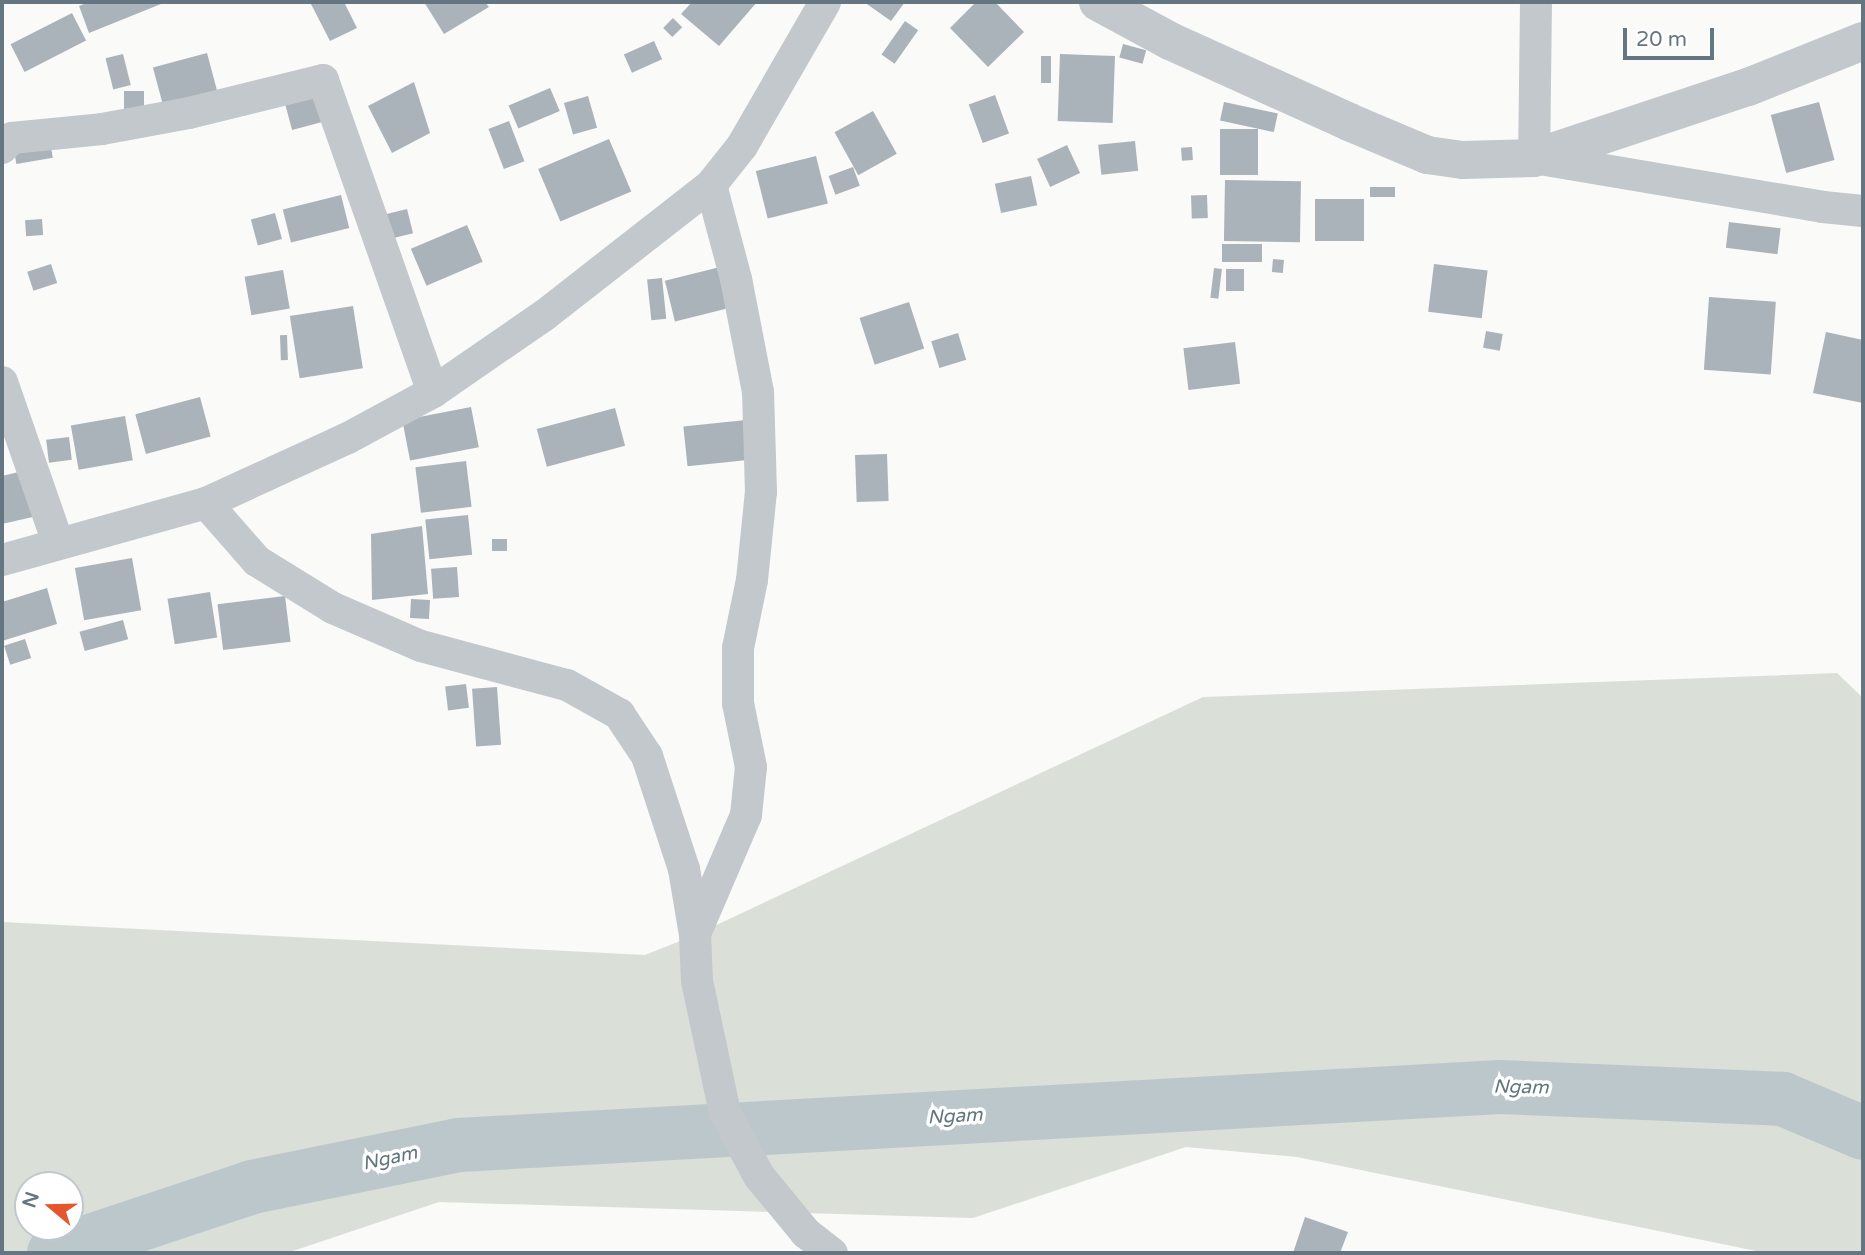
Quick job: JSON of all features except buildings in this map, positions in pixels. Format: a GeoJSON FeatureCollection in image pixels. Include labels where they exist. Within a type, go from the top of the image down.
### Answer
{"type":"FeatureCollection","features":[{"type":"Feature","properties":{"kind":"street"},"geometry":{"type":"LineString","coordinates":[[2,560],[206,503],[348,438],[433,392],[546,314],[711,185],[742,146],[825,2]]}},
{"type":"Feature","properties":{"kind":"street"},"geometry":{"type":"LineString","coordinates":[[1098,2],[1170,41],[1427,155],[1495,161],[1534,158],[1748,87],[1863,41]]}},
{"type":"Feature","properties":{"kind":"street"},"geometry":{"type":"LineString","coordinates":[[1534,158],[1536,2]]}},
{"type":"Feature","properties":{"kind":"street"},"geometry":{"type":"LineString","coordinates":[[2,148],[12,138],[20,136],[102,128],[189,113],[323,80],[433,392]]}},
{"type":"Feature","properties":{"kind":"street"},"geometry":{"type":"LineString","coordinates":[[1534,158],[1822,207],[1863,211]]}},
{"type":"Feature","properties":{"kind":"street"},"geometry":{"type":"LineString","coordinates":[[695,935],[706,902],[729,859],[746,815],[751,767],[738,703],[738,648],[752,580],[761,492],[758,392],[736,279],[711,185]]}},
{"type":"Feature","properties":{"kind":"street"},"geometry":{"type":"LineString","coordinates":[[2,382],[58,543]]}},
{"type":"Feature","properties":{"kind":"street"},"geometry":{"type":"LineString","coordinates":[[206,503],[257,561],[333,608],[421,646],[567,685],[619,714],[647,756],[684,869],[695,935],[697,981],[725,1113],[759,1176],[806,1233],[831,1253]]}},
{"type":"Feature","properties":{"kind":"shaded area"},"geometry":{"type":"Polygon","coordinates":[[[1837,673],[1863,698],[1863,1253],[1766,1253],[1297,1157],[1186,1147],[973,1218],[439,1202],[287,1253],[2,1253],[2,922],[645,955],[695,935],[1203,697],[1837,673]]]}},
{"type":"Feature","properties":{"kind":"waterway","name":"Ngam"},"geometry":{"type":"LineString","coordinates":[[54,1253],[252,1187],[459,1145],[1500,1087],[1783,1099],[1863,1133]]}}]}
